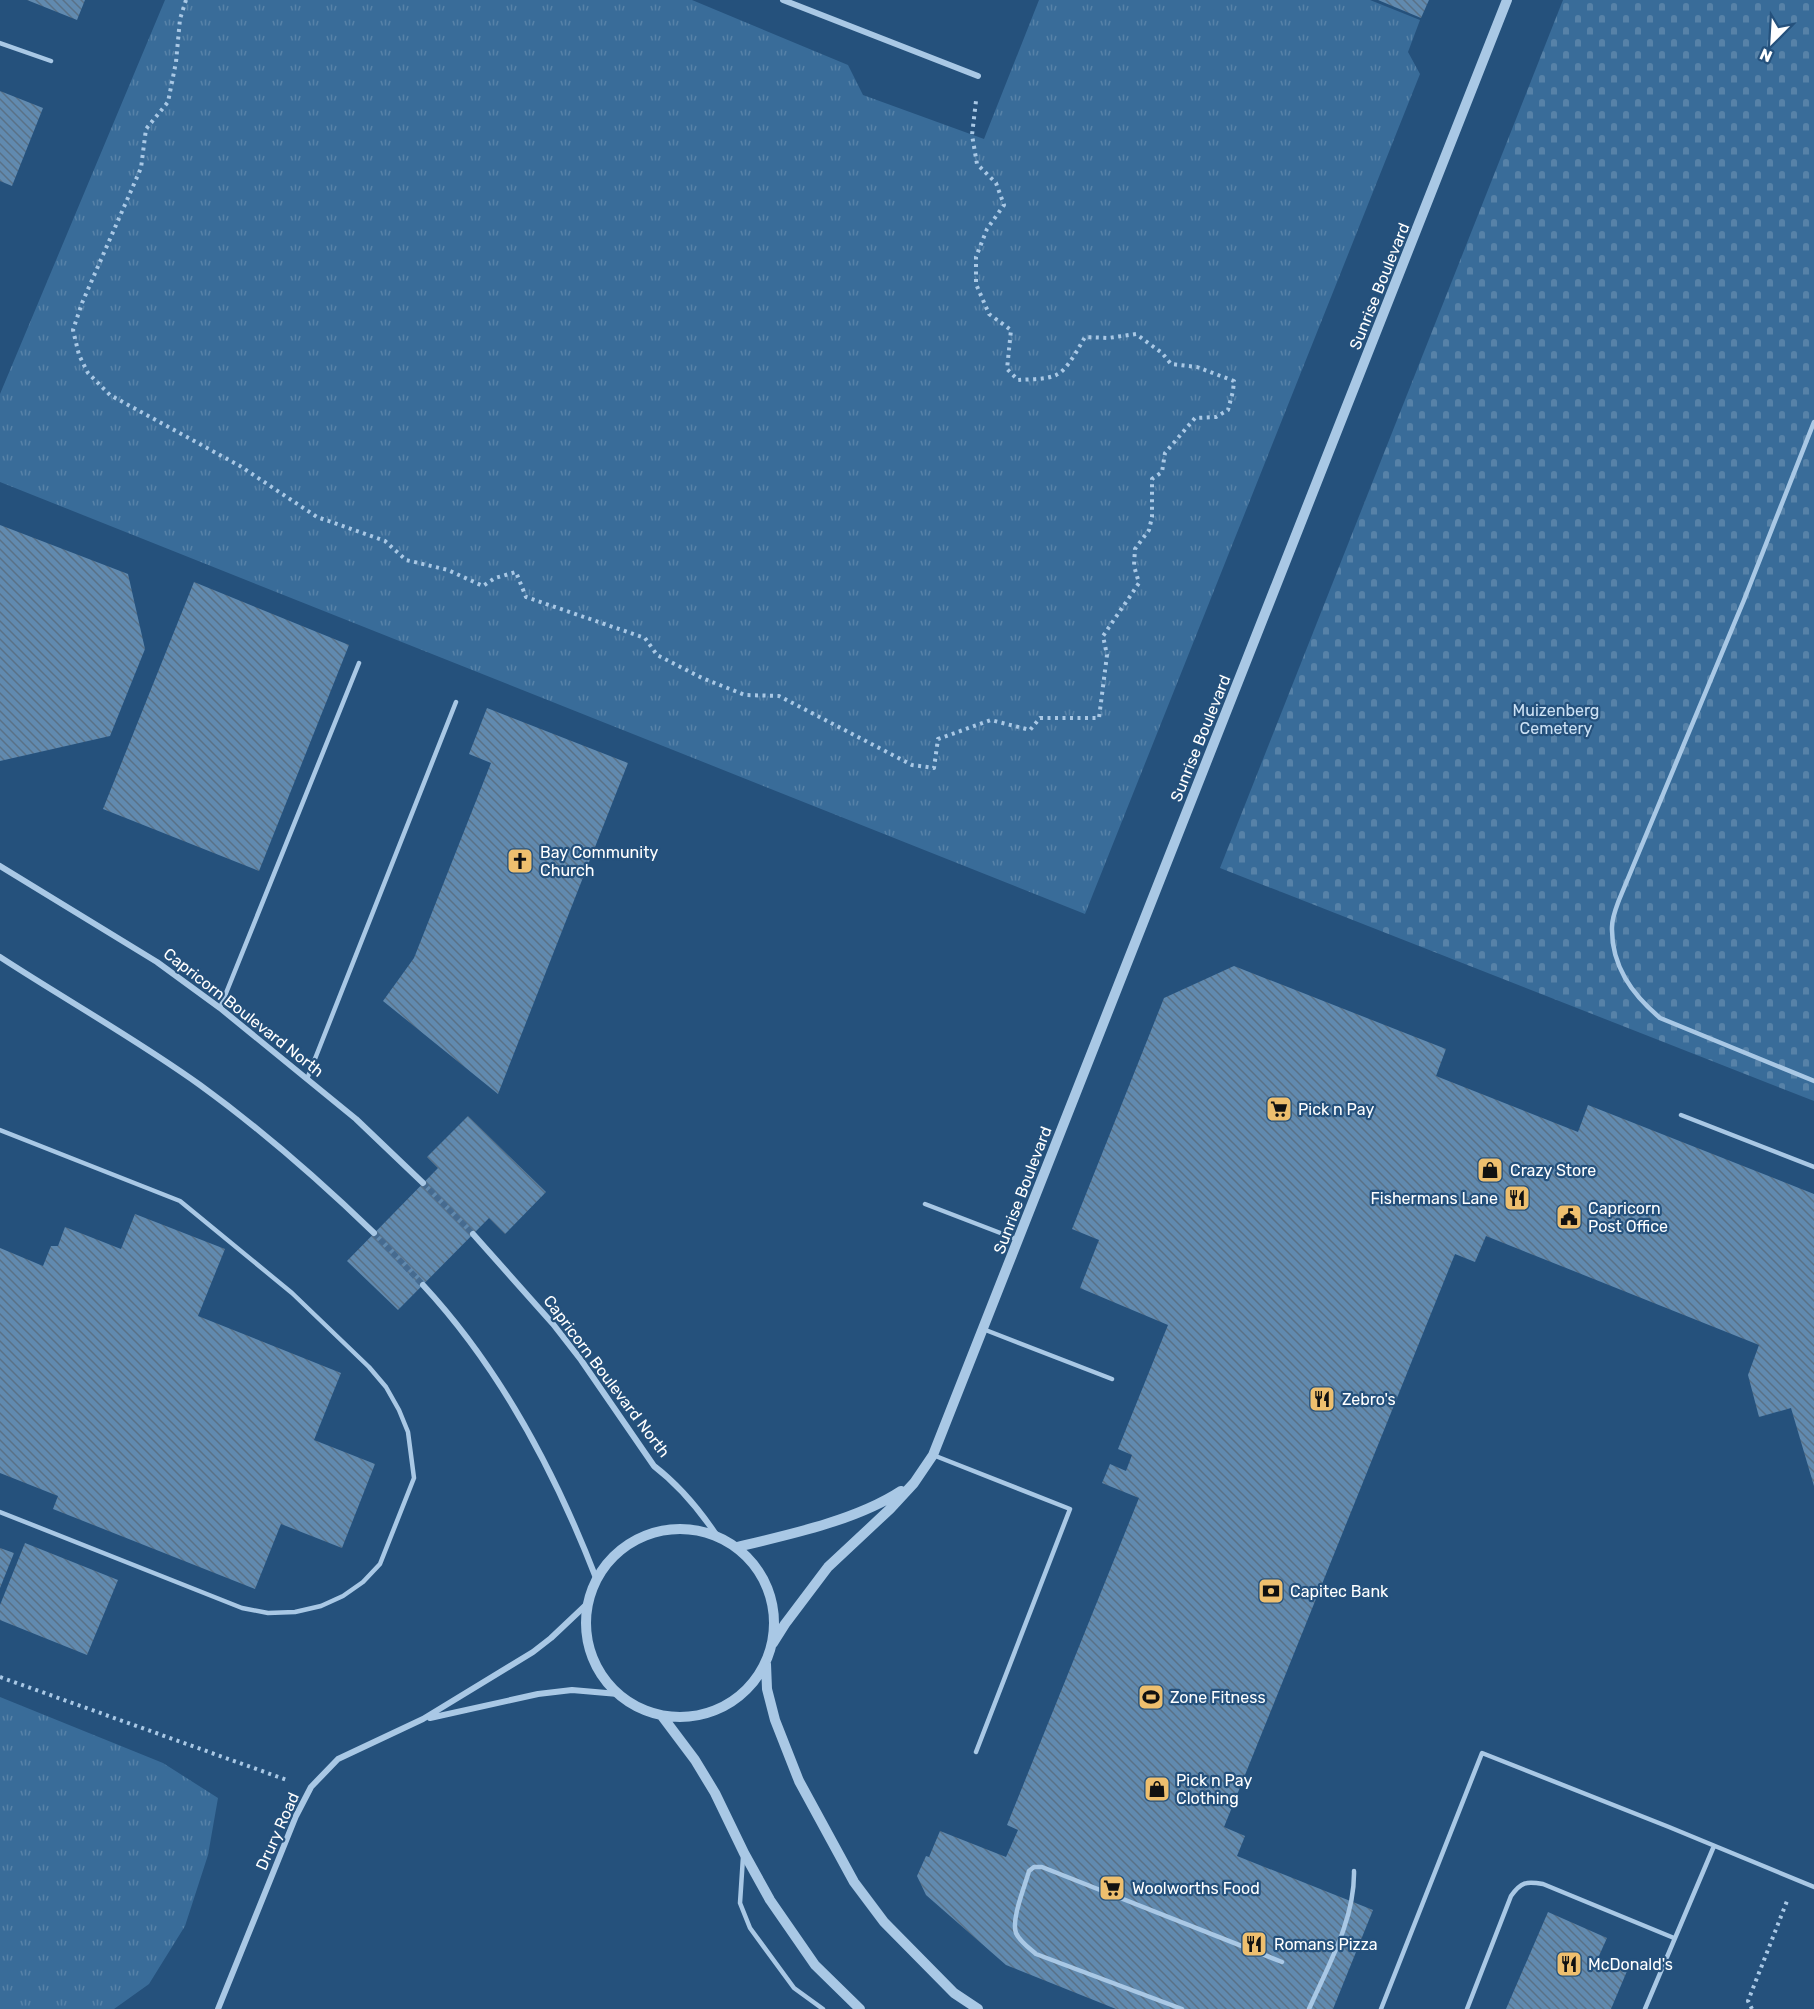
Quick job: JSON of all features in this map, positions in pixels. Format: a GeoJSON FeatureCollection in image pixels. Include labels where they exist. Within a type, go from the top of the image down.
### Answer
{"type":"FeatureCollection","features":[{"type":"Feature","properties":{"kind":"street"},"geometry":{"type":"LineString","coordinates":[[783,0],[978,76]]}},
{"type":"Feature","properties":{"kind":"street","name":"Sunrise Boulevard"},"geometry":{"type":"LineString","coordinates":[[773,1644],[785,1624],[828,1567],[890,1509],[914,1483],[933,1455],[1507,0]]}},
{"type":"Feature","properties":{"kind":"street","name":"Capricorn Boulevard North"},"geometry":{"type":"LineString","coordinates":[[0,866],[157,962],[220,1008],[356,1119],[423,1183]]}},
{"type":"Feature","properties":{"kind":"street"},"geometry":{"type":"LineString","coordinates":[[0,957],[200,1085],[259,1130],[321,1183],[374,1233]]}},
{"type":"Feature","properties":{"kind":"street","name":"Capricorn Boulevard North"},"geometry":{"type":"LineString","coordinates":[[473,1234],[553,1324],[587,1368],[654,1466],[696,1505],[717,1536]]}},
{"type":"Feature","properties":{"kind":"street"},"geometry":{"type":"LineString","coordinates":[[423,1285],[458,1326],[485,1363],[532,1437],[574,1521],[596,1578]]}},
{"type":"Feature","properties":{"kind":"street","name":"Sunrise Boulevard"},"geometry":{"type":"LineString","coordinates":[[737,1547],[783,1536],[849,1515],[891,1498],[914,1483]]}},
{"type":"Feature","properties":{"kind":"street"},"geometry":{"type":"LineString","coordinates":[[690,1528],[717,1536],[737,1547],[753,1562],[765,1580],[773,1601],[776,1622],[773,1644],[766,1664],[752,1684],[734,1701],[712,1712],[687,1717],[662,1716],[639,1707],[618,1694],[602,1675],[591,1653],[586,1629],[587,1604],[596,1578],[613,1556],[635,1539],[662,1530],[690,1528]]}},
{"type":"Feature","properties":{"kind":"street","name":"Drury Road"},"geometry":{"type":"LineString","coordinates":[[218,2009],[296,1816],[311,1787],[338,1759],[423,1719],[533,1652],[587,1604]]}},
{"type":"Feature","properties":{"kind":"street"},"geometry":{"type":"LineString","coordinates":[[766,1664],[767,1689],[775,1720],[796,1772],[854,1882],[884,1922],[913,1952],[954,1993],[978,2009]]}},
{"type":"Feature","properties":{"kind":"street","name":"Drury Road"},"geometry":{"type":"LineString","coordinates":[[423,1719],[538,1694],[572,1690],[618,1694]]}},
{"type":"Feature","properties":{"kind":"street"},"geometry":{"type":"LineString","coordinates":[[662,1716],[695,1760],[715,1793],[770,1900],[815,1965],[860,2009]]}},
{"type":"Feature","properties":{"kind":"lane"},"geometry":{"type":"LineString","coordinates":[[0,42],[51,61]]}},
{"type":"Feature","properties":{"kind":"lane"},"geometry":{"type":"LineString","coordinates":[[1814,422],[1744,600],[1619,900],[1612,925],[1615,957],[1626,981],[1641,1002],[1660,1018],[1814,1081]]}},
{"type":"Feature","properties":{"kind":"lane"},"geometry":{"type":"LineString","coordinates":[[220,1008],[359,663]]}},
{"type":"Feature","properties":{"kind":"lane"},"geometry":{"type":"LineString","coordinates":[[307,1079],[456,702]]}},
{"type":"Feature","properties":{"kind":"lane"},"geometry":{"type":"LineString","coordinates":[[1681,1115],[1814,1167]]}},
{"type":"Feature","properties":{"kind":"lane"},"geometry":{"type":"LineString","coordinates":[[0,1130],[180,1201],[283,1286],[369,1366],[386,1387],[408,1431],[414,1478],[380,1564],[363,1582],[343,1596],[321,1606],[294,1612],[268,1612],[242,1608],[0,1512]]}},
{"type":"Feature","properties":{"kind":"lane"},"geometry":{"type":"LineString","coordinates":[[925,1204],[1019,1240]]}},
{"type":"Feature","properties":{"kind":"lane"},"geometry":{"type":"LineString","coordinates":[[983,1329],[1112,1379]]}},
{"type":"Feature","properties":{"kind":"lane"},"geometry":{"type":"LineString","coordinates":[[933,1455],[1070,1509],[976,1752]]}},
{"type":"Feature","properties":{"kind":"lane"},"geometry":{"type":"LineString","coordinates":[[1381,2009],[1482,1753],[1814,1887]]}},
{"type":"Feature","properties":{"kind":"lane"},"geometry":{"type":"LineString","coordinates":[[1645,2009],[1714,1845]]}},
{"type":"Feature","properties":{"kind":"lane"},"geometry":{"type":"LineString","coordinates":[[744,1853],[740,1903],[750,1928],[794,1988],[823,2009]]}},
{"type":"Feature","properties":{"kind":"lane"},"geometry":{"type":"LineString","coordinates":[[1182,2009],[1036,1954],[1023,1943],[1014,1923],[1029,1872],[1034,1867],[1042,1867],[1282,1962]]}},
{"type":"Feature","properties":{"kind":"lane"},"geometry":{"type":"LineString","coordinates":[[1309,2009],[1344,1929],[1354,1888],[1354,1871]]}},
{"type":"Feature","properties":{"kind":"lane"},"geometry":{"type":"LineString","coordinates":[[1467,2009],[1511,1896],[1518,1886],[1529,1881],[1543,1884],[1674,1938]]}},
{"type":"Feature","properties":{"kind":"path"},"geometry":{"type":"LineString","coordinates":[[186,0],[180,19],[176,62],[168,102],[146,129],[141,168],[82,303],[73,330],[79,355],[88,373],[110,395],[240,466],[317,517],[385,541],[406,560],[448,570],[483,586],[495,578],[516,572],[526,597],[645,638],[657,655],[702,678],[745,695],[779,696],[912,765],[934,768],[938,739],[991,720],[1030,730],[1040,718],[1099,717],[1107,654],[1103,636],[1139,583],[1134,566],[1135,549],[1149,530],[1152,517],[1152,479],[1162,472],[1165,453],[1194,418],[1216,417],[1228,410],[1234,381],[1197,367],[1171,364],[1162,353],[1136,334],[1108,338],[1085,337],[1058,375],[1018,380],[1007,369],[1011,330],[989,314],[976,284],[976,257],[987,229],[1004,205],[996,183],[977,164],[972,135],[978,76]]}},
{"type":"Feature","properties":{"kind":"path"},"geometry":{"type":"LineString","coordinates":[[0,1677],[287,1780]]}},
{"type":"Feature","properties":{"kind":"path"},"geometry":{"type":"LineString","coordinates":[[1752,2009],[1748,2001],[1796,1880]]}},
{"type":"Feature","properties":{"kind":"green space"},"geometry":{"type":"Polygon","coordinates":[[[165,0],[692,0],[848,65],[863,95],[984,139],[1039,0],[1370,0],[1420,20],[1408,52],[1420,74],[1085,914],[0,482],[0,394],[165,0]]]}},
{"type":"Feature","properties":{"kind":"green space","name":"Muizenberg Cemetery"},"geometry":{"type":"Polygon","coordinates":[[[1563,0],[1814,0],[1814,1101],[1220,868],[1563,0]]]}},
{"type":"Feature","properties":{"kind":"green space"},"geometry":{"type":"Polygon","coordinates":[[[0,1697],[163,1763],[218,1798],[208,1855],[185,1926],[149,1984],[114,2009],[0,2009],[0,1697]]]}},
{"type":"Feature","properties":{"kind":"building"},"geometry":{"type":"Polygon","coordinates":[[[27,0],[85,0],[77,20],[27,0]]]}},
{"type":"Feature","properties":{"kind":"building"},"geometry":{"type":"Polygon","coordinates":[[[1378,0],[1429,0],[1421,18],[1378,0]]]}},
{"type":"Feature","properties":{"kind":"building"},"geometry":{"type":"Polygon","coordinates":[[[0,91],[43,108],[12,186],[0,181],[0,91]]]}},
{"type":"Feature","properties":{"kind":"building"},"geometry":{"type":"Polygon","coordinates":[[[0,525],[128,574],[145,649],[110,736],[0,761],[0,525]]]}},
{"type":"Feature","properties":{"kind":"building"},"geometry":{"type":"Polygon","coordinates":[[[194,582],[349,645],[259,871],[103,809],[194,582]]]}},
{"type":"Feature","properties":{"kind":"building","name":"Bay Community Church"},"geometry":{"type":"Polygon","coordinates":[[[487,708],[628,763],[498,1094],[383,1001],[414,958],[491,763],[469,754],[487,708]]]}},
{"type":"Feature","properties":{"kind":"building"},"geometry":{"type":"Polygon","coordinates":[[[1234,966],[1446,1049],[1436,1076],[1578,1132],[1588,1105],[1814,1194],[1814,1486],[1791,1408],[1759,1417],[1748,1375],[1759,1345],[1486,1236],[1475,1262],[1455,1254],[1224,1827],[1245,1836],[1237,1856],[1373,1910],[1333,2009],[1116,2009],[1006,1965],[926,1895],[917,1876],[926,1856],[929,1857],[940,1831],[1006,1857],[1018,1830],[1007,1825],[1139,1498],[1102,1483],[1110,1464],[1126,1471],[1132,1455],[1118,1449],[1168,1325],[1080,1288],[1099,1240],[1072,1229],[1164,998],[1234,966]]]}},
{"type":"Feature","properties":{"kind":"building"},"geometry":{"type":"Polygon","coordinates":[[[468,1116],[546,1192],[505,1234],[489,1218],[398,1310],[347,1261],[438,1168],[427,1157],[468,1116]]]}},
{"type":"Feature","properties":{"kind":"building"},"geometry":{"type":"Polygon","coordinates":[[[135,1214],[225,1249],[198,1316],[341,1373],[314,1440],[375,1464],[342,1548],[281,1524],[255,1589],[53,1509],[58,1496],[0,1473],[0,1248],[43,1266],[51,1246],[58,1246],[65,1227],[121,1249],[135,1214]]]}},
{"type":"Feature","properties":{"kind":"building"},"geometry":{"type":"Polygon","coordinates":[[[25,1543],[118,1580],[87,1655],[0,1620],[0,1605],[25,1543]]]}},
{"type":"Feature","properties":{"kind":"building"},"geometry":{"type":"Polygon","coordinates":[[[0,1548],[14,1553],[0,1588],[0,1548]]]}},
{"type":"Feature","properties":{"kind":"building","name":"McDonald's"},"geometry":{"type":"Polygon","coordinates":[[[1548,1912],[1607,1938],[1598,1958],[1627,1971],[1611,2009],[1506,2009],[1548,1912]]]}},
{"type":"Feature","properties":{"kind":"tunnel"},"geometry":{"type":"LineString","coordinates":[[423,1183],[473,1234]]}},
{"type":"Feature","properties":{"kind":"tunnel"},"geometry":{"type":"LineString","coordinates":[[374,1233],[423,1285]]}},
{"type":"Feature","properties":{"kind":"place","name":"Bay Community Church"},"geometry":{"type":"Point","coordinates":[520,861]}},
{"type":"Feature","properties":{"kind":"place","name":"Pick n Pay"},"geometry":{"type":"Point","coordinates":[1279,1109]}},
{"type":"Feature","properties":{"kind":"place","name":"Crazy Store"},"geometry":{"type":"Point","coordinates":[1490,1170]}},
{"type":"Feature","properties":{"kind":"place","name":"Fishermans Lane"},"geometry":{"type":"Point","coordinates":[1517,1198]}},
{"type":"Feature","properties":{"kind":"place","name":"Capricorn Post Office"},"geometry":{"type":"Point","coordinates":[1569,1217]}},
{"type":"Feature","properties":{"kind":"place","name":"Zebro's"},"geometry":{"type":"Point","coordinates":[1322,1399]}},
{"type":"Feature","properties":{"kind":"place","name":"Capitec Bank"},"geometry":{"type":"Point","coordinates":[1271,1591]}},
{"type":"Feature","properties":{"kind":"place","name":"Zone Fitness"},"geometry":{"type":"Point","coordinates":[1151,1697]}},
{"type":"Feature","properties":{"kind":"place","name":"Pick n Pay Clothing"},"geometry":{"type":"Point","coordinates":[1157,1789]}},
{"type":"Feature","properties":{"kind":"place","name":"Woolworths Food"},"geometry":{"type":"Point","coordinates":[1112,1888]}},
{"type":"Feature","properties":{"kind":"place","name":"Romans Pizza"},"geometry":{"type":"Point","coordinates":[1254,1944]}},
{"type":"Feature","properties":{"kind":"place","name":"McDonald's"},"geometry":{"type":"Point","coordinates":[1569,1964]}}]}
